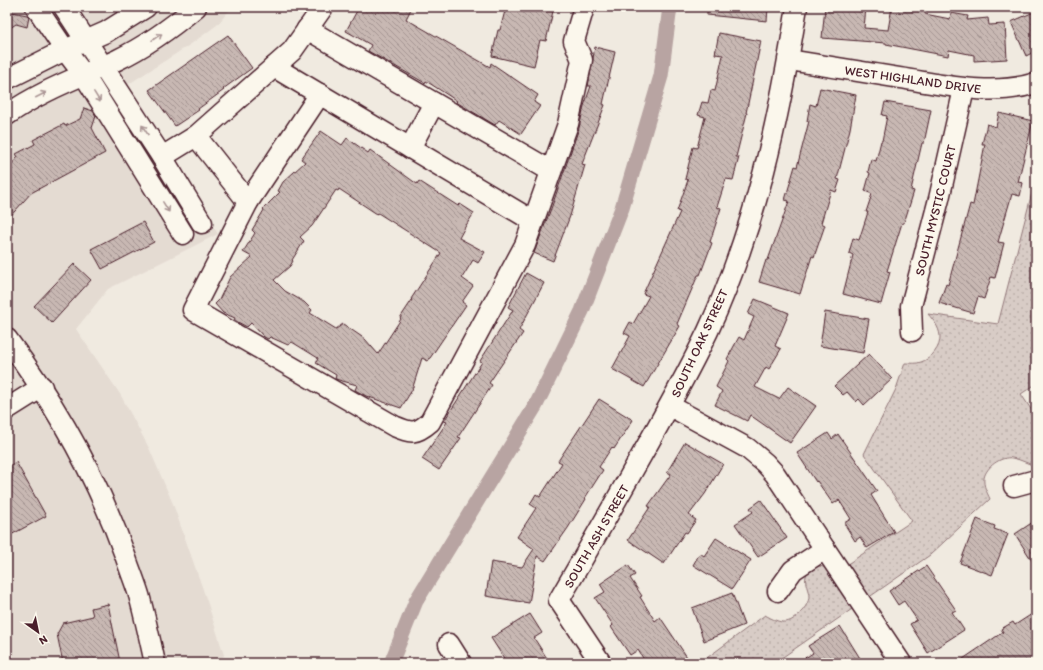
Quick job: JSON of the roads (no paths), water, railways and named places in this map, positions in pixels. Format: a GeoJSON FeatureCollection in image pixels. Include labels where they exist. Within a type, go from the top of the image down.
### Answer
{"type":"FeatureCollection","features":[{"type":"Feature","properties":{"kind":"street"},"geometry":{"type":"LineString","coordinates":[[36,7],[84,75],[183,234]]}},
{"type":"Feature","properties":{"kind":"street"},"geometry":{"type":"LineString","coordinates":[[64,7],[162,157],[202,223]]}},
{"type":"Feature","properties":{"kind":"street"},"geometry":{"type":"LineString","coordinates":[[7,79],[85,40],[106,32],[146,7]]}},
{"type":"Feature","properties":{"kind":"street"},"geometry":{"type":"LineString","coordinates":[[7,115],[49,91],[103,66],[151,41],[173,26],[196,7]]}},
{"type":"Feature","properties":{"kind":"street"},"geometry":{"type":"LineString","coordinates":[[162,157],[196,136],[292,51],[323,7]]}},
{"type":"Feature","properties":{"kind":"street"},"geometry":{"type":"LineString","coordinates":[[320,94],[248,202],[193,310],[394,426],[409,433],[422,429],[430,422],[525,244],[568,124],[582,60],[574,41],[584,7]]}},
{"type":"Feature","properties":{"kind":"street","name":"SOUTH OAK STREET"},"geometry":{"type":"LineString","coordinates":[[797,7],[789,60],[765,169],[753,212],[708,331],[670,406],[747,448],[765,463],[775,474],[901,663]]}},
{"type":"Feature","properties":{"kind":"street"},"geometry":{"type":"LineString","coordinates":[[307,29],[551,171]]}},
{"type":"Feature","properties":{"kind":"street","name":"WEST HIGHLAND DRIVE"},"geometry":{"type":"LineString","coordinates":[[789,60],[964,89],[1004,90],[1022,88],[1036,83]]}},
{"type":"Feature","properties":{"kind":"street"},"geometry":{"type":"LineString","coordinates":[[274,67],[533,221]]}},
{"type":"Feature","properties":{"kind":"street","name":"SOUTH MYSTIC COURT"},"geometry":{"type":"LineString","coordinates":[[912,331],[911,306],[939,199],[964,89]]}},
{"type":"Feature","properties":{"kind":"street"},"geometry":{"type":"LineString","coordinates":[[410,148],[434,103]]}},
{"type":"Feature","properties":{"kind":"street"},"geometry":{"type":"LineString","coordinates":[[196,136],[248,202]]}},
{"type":"Feature","properties":{"kind":"street"},"geometry":{"type":"LineString","coordinates":[[7,339],[42,387],[89,471],[112,522],[139,594],[155,663]]}},
{"type":"Feature","properties":{"kind":"street"},"geometry":{"type":"LineString","coordinates":[[7,409],[42,387]]}},
{"type":"Feature","properties":{"kind":"street","name":"SOUTH ASH STREET"},"geometry":{"type":"LineString","coordinates":[[601,663],[559,600],[670,406]]}},
{"type":"Feature","properties":{"kind":"street"},"geometry":{"type":"LineString","coordinates":[[1014,486],[1036,480]]}},
{"type":"Feature","properties":{"kind":"street"},"geometry":{"type":"LineString","coordinates":[[778,592],[793,570],[825,548]]}},
{"type":"Feature","properties":{"kind":"street"},"geometry":{"type":"LineString","coordinates":[[449,644],[461,663]]}},
{"type":"Feature","properties":{"kind":"waterway"},"geometry":{"type":"LineString","coordinates":[[391,663],[416,601],[536,405],[582,311],[622,208],[661,76],[670,7]]}}]}
